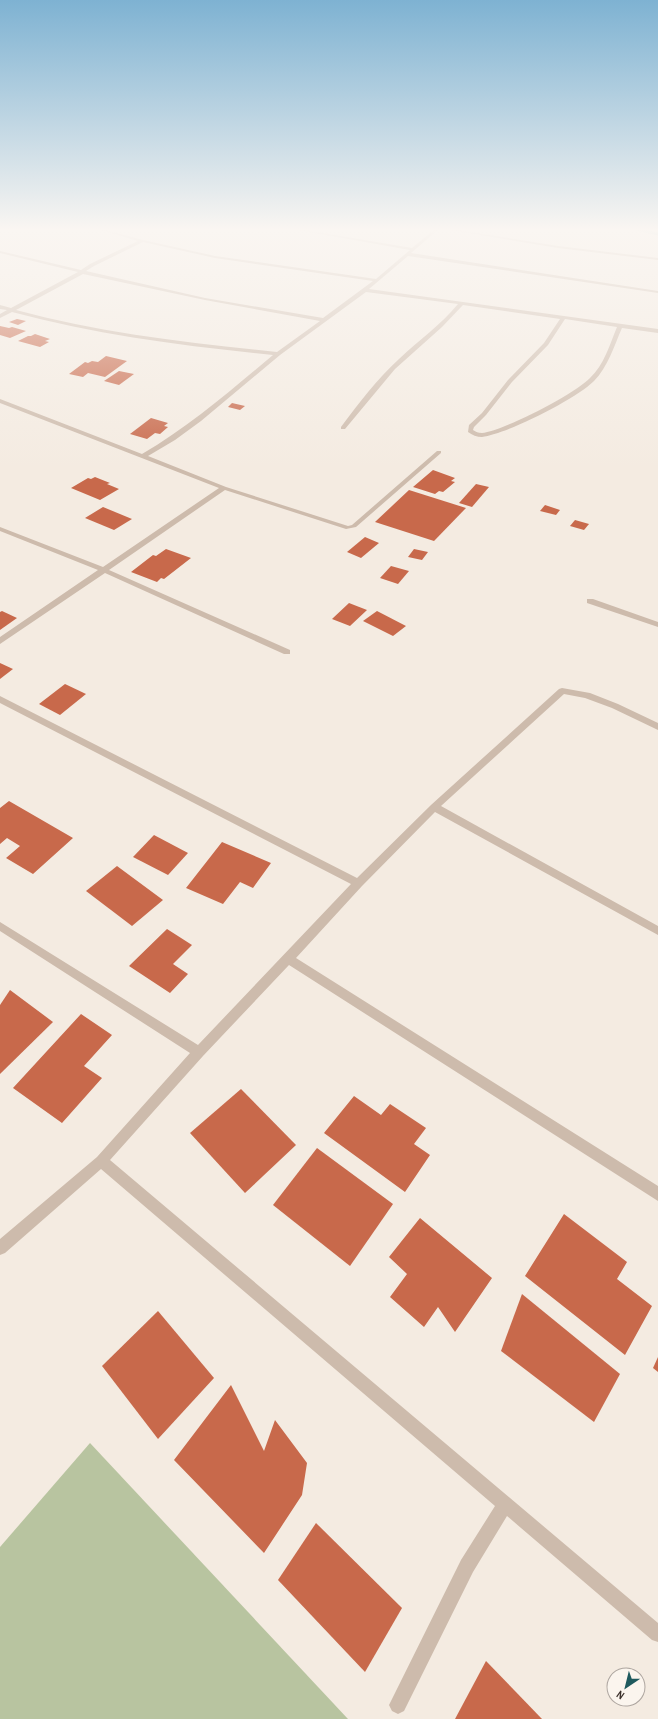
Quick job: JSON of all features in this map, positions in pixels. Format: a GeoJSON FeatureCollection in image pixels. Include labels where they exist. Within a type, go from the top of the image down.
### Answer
{"type":"FeatureCollection","features":[{"type":"Feature","properties":{"kind":"street"},"geometry":{"type":"LineString","coordinates":[[263,309],[325,320]]}},
{"type":"Feature","properties":{"kind":"street"},"geometry":{"type":"LineString","coordinates":[[142,457],[173,439],[199,420],[278,354],[339,309]]}},
{"type":"Feature","properties":{"kind":"street"},"geometry":{"type":"LineString","coordinates":[[343,428],[374,389],[401,360],[443,324],[456,309]]}},
{"type":"Feature","properties":{"kind":"street"},"geometry":{"type":"LineString","coordinates":[[499,309],[658,331]]}},
{"type":"Feature","properties":{"kind":"street"},"geometry":{"type":"LineString","coordinates":[[0,316],[11,310],[49,321],[136,337],[278,354]]}},
{"type":"Feature","properties":{"kind":"street"},"geometry":{"type":"LineString","coordinates":[[562,318],[546,344],[510,381],[484,414],[471,426],[470,431],[481,435],[496,432],[570,395],[592,380],[604,364],[620,326]]}},
{"type":"Feature","properties":{"kind":"street"},"geometry":{"type":"LineString","coordinates":[[0,401],[224,488],[345,527],[351,527],[438,452]]}},
{"type":"Feature","properties":{"kind":"street"},"geometry":{"type":"LineString","coordinates":[[0,641],[224,488]]}},
{"type":"Feature","properties":{"kind":"street"},"geometry":{"type":"LineString","coordinates":[[0,529],[104,570],[287,652]]}},
{"type":"Feature","properties":{"kind":"street"},"geometry":{"type":"LineString","coordinates":[[590,601],[658,625]]}},
{"type":"Feature","properties":{"kind":"street"},"geometry":{"type":"LineString","coordinates":[[0,1248],[101,1161],[199,1052],[358,883],[434,807],[562,691],[587,695],[615,706],[658,727]]}},
{"type":"Feature","properties":{"kind":"street"},"geometry":{"type":"LineString","coordinates":[[0,699],[358,883]]}},
{"type":"Feature","properties":{"kind":"street"},"geometry":{"type":"LineString","coordinates":[[434,807],[658,931]]}},
{"type":"Feature","properties":{"kind":"street"},"geometry":{"type":"LineString","coordinates":[[0,926],[199,1052]]}},
{"type":"Feature","properties":{"kind":"street"},"geometry":{"type":"LineString","coordinates":[[288,959],[658,1194]]}},
{"type":"Feature","properties":{"kind":"street"},"geometry":{"type":"LineString","coordinates":[[101,1161],[658,1634]]}},
{"type":"Feature","properties":{"kind":"street"},"geometry":{"type":"LineString","coordinates":[[398,1706],[467,1566],[505,1504]]}},
{"type":"Feature","properties":{"kind":"green space"},"geometry":{"type":"Polygon","coordinates":[[[90,1443],[348,1719],[0,1719],[0,1547],[90,1443]]]}},
{"type":"Feature","properties":{"kind":"building"},"geometry":{"type":"Polygon","coordinates":[[[17,319],[26,321],[18,325],[9,322],[17,319]]]}},
{"type":"Feature","properties":{"kind":"building"},"geometry":{"type":"Polygon","coordinates":[[[0,326],[9,328],[12,327],[26,331],[10,338],[0,335],[0,326]]]}},
{"type":"Feature","properties":{"kind":"building"},"geometry":{"type":"Polygon","coordinates":[[[35,334],[50,339],[45,341],[49,342],[40,347],[18,341],[28,336],[35,334]]]}},
{"type":"Feature","properties":{"kind":"building"},"geometry":{"type":"Polygon","coordinates":[[[106,356],[127,361],[105,377],[88,373],[83,377],[69,374],[85,362],[98,362],[106,356]]]}},
{"type":"Feature","properties":{"kind":"building"},"geometry":{"type":"Polygon","coordinates":[[[119,371],[134,374],[119,385],[104,381],[119,371]]]}},
{"type":"Feature","properties":{"kind":"building"},"geometry":{"type":"Polygon","coordinates":[[[232,403],[245,406],[240,410],[228,407],[232,403]]]}},
{"type":"Feature","properties":{"kind":"building"},"geometry":{"type":"Polygon","coordinates":[[[151,418],[168,423],[164,426],[168,427],[160,434],[155,433],[147,439],[130,434],[151,418]]]}},
{"type":"Feature","properties":{"kind":"building"},"geometry":{"type":"Polygon","coordinates":[[[433,470],[455,478],[451,481],[455,482],[443,492],[439,491],[435,494],[413,487],[433,470]]]}},
{"type":"Feature","properties":{"kind":"building"},"geometry":{"type":"Polygon","coordinates":[[[95,477],[110,483],[107,484],[119,489],[100,500],[71,488],[88,478],[91,479],[95,477]]]}},
{"type":"Feature","properties":{"kind":"building"},"geometry":{"type":"Polygon","coordinates":[[[476,484],[489,487],[472,507],[459,503],[476,484]]]}},
{"type":"Feature","properties":{"kind":"building"},"geometry":{"type":"Polygon","coordinates":[[[409,490],[466,508],[434,541],[375,522],[409,490]]]}},
{"type":"Feature","properties":{"kind":"building"},"geometry":{"type":"Polygon","coordinates":[[[545,505],[560,510],[556,515],[540,511],[545,505]]]}},
{"type":"Feature","properties":{"kind":"building"},"geometry":{"type":"Polygon","coordinates":[[[103,507],[132,519],[114,530],[85,518],[103,507]]]}},
{"type":"Feature","properties":{"kind":"building"},"geometry":{"type":"Polygon","coordinates":[[[575,520],[589,524],[584,530],[570,526],[575,520]]]}},
{"type":"Feature","properties":{"kind":"building"},"geometry":{"type":"Polygon","coordinates":[[[365,537],[379,543],[361,558],[347,552],[365,537]]]}},
{"type":"Feature","properties":{"kind":"building"},"geometry":{"type":"Polygon","coordinates":[[[166,549],[191,558],[164,579],[161,578],[157,582],[131,572],[153,555],[156,556],[166,549]]]}},
{"type":"Feature","properties":{"kind":"building"},"geometry":{"type":"Polygon","coordinates":[[[414,549],[428,552],[422,560],[408,557],[414,549]]]}},
{"type":"Feature","properties":{"kind":"building"},"geometry":{"type":"Polygon","coordinates":[[[391,566],[409,571],[398,584],[380,578],[391,566]]]}},
{"type":"Feature","properties":{"kind":"building"},"geometry":{"type":"Polygon","coordinates":[[[349,603],[367,610],[350,626],[332,619],[349,603]]]}},
{"type":"Feature","properties":{"kind":"building"},"geometry":{"type":"Polygon","coordinates":[[[2,611],[17,618],[0,630],[0,612],[2,611]]]}},
{"type":"Feature","properties":{"kind":"building"},"geometry":{"type":"Polygon","coordinates":[[[377,611],[406,626],[393,636],[363,621],[377,611]]]}},
{"type":"Feature","properties":{"kind":"building"},"geometry":{"type":"Polygon","coordinates":[[[0,663],[13,669],[0,679],[0,663]]]}},
{"type":"Feature","properties":{"kind":"building"},"geometry":{"type":"Polygon","coordinates":[[[65,684],[86,694],[60,715],[39,704],[65,684]]]}},
{"type":"Feature","properties":{"kind":"building"},"geometry":{"type":"Polygon","coordinates":[[[9,801],[73,838],[33,874],[6,858],[20,846],[7,838],[0,844],[0,808],[9,801]]]}},
{"type":"Feature","properties":{"kind":"building"},"geometry":{"type":"Polygon","coordinates":[[[154,835],[188,853],[168,875],[133,857],[154,835]]]}},
{"type":"Feature","properties":{"kind":"building"},"geometry":{"type":"Polygon","coordinates":[[[222,842],[271,863],[253,888],[240,882],[223,904],[186,888],[222,842]]]}},
{"type":"Feature","properties":{"kind":"building"},"geometry":{"type":"Polygon","coordinates":[[[117,866],[163,900],[132,926],[86,891],[117,866]]]}},
{"type":"Feature","properties":{"kind":"building"},"geometry":{"type":"Polygon","coordinates":[[[167,929],[192,945],[173,964],[188,974],[170,993],[129,966],[167,929]]]}},
{"type":"Feature","properties":{"kind":"building"},"geometry":{"type":"Polygon","coordinates":[[[10,990],[53,1022],[0,1074],[0,1005],[10,990]]]}},
{"type":"Feature","properties":{"kind":"building"},"geometry":{"type":"Polygon","coordinates":[[[81,1014],[112,1035],[84,1066],[102,1078],[62,1123],[13,1088],[81,1014]]]}},
{"type":"Feature","properties":{"kind":"building"},"geometry":{"type":"Polygon","coordinates":[[[241,1089],[296,1145],[245,1193],[190,1133],[241,1089]]]}},
{"type":"Feature","properties":{"kind":"building"},"geometry":{"type":"Polygon","coordinates":[[[354,1096],[381,1115],[390,1104],[426,1128],[414,1144],[430,1155],[405,1192],[324,1133],[354,1096]]]}},
{"type":"Feature","properties":{"kind":"building"},"geometry":{"type":"Polygon","coordinates":[[[317,1148],[393,1204],[350,1266],[273,1205],[317,1148]]]}},
{"type":"Feature","properties":{"kind":"building"},"geometry":{"type":"Polygon","coordinates":[[[564,1214],[627,1262],[617,1279],[652,1306],[625,1355],[525,1276],[564,1214]]]}},
{"type":"Feature","properties":{"kind":"building"},"geometry":{"type":"Polygon","coordinates":[[[420,1218],[492,1278],[455,1332],[438,1307],[424,1327],[390,1297],[407,1274],[389,1257],[420,1218]]]}},
{"type":"Feature","properties":{"kind":"building"},"geometry":{"type":"Polygon","coordinates":[[[522,1294],[620,1374],[594,1422],[501,1351],[522,1294]]]}},
{"type":"Feature","properties":{"kind":"building"},"geometry":{"type":"Polygon","coordinates":[[[158,1311],[214,1378],[158,1439],[102,1366],[158,1311]]]}},
{"type":"Feature","properties":{"kind":"building"},"geometry":{"type":"Polygon","coordinates":[[[658,1357],[658,1372],[653,1368],[658,1357]]]}},
{"type":"Feature","properties":{"kind":"building"},"geometry":{"type":"Polygon","coordinates":[[[231,1385],[264,1451],[275,1420],[307,1463],[302,1495],[264,1553],[174,1460],[231,1385]]]}},
{"type":"Feature","properties":{"kind":"building"},"geometry":{"type":"Polygon","coordinates":[[[316,1523],[402,1608],[365,1672],[278,1580],[316,1523]]]}},
{"type":"Feature","properties":{"kind":"building"},"geometry":{"type":"Polygon","coordinates":[[[486,1661],[542,1719],[455,1719],[486,1661]]]}}]}
